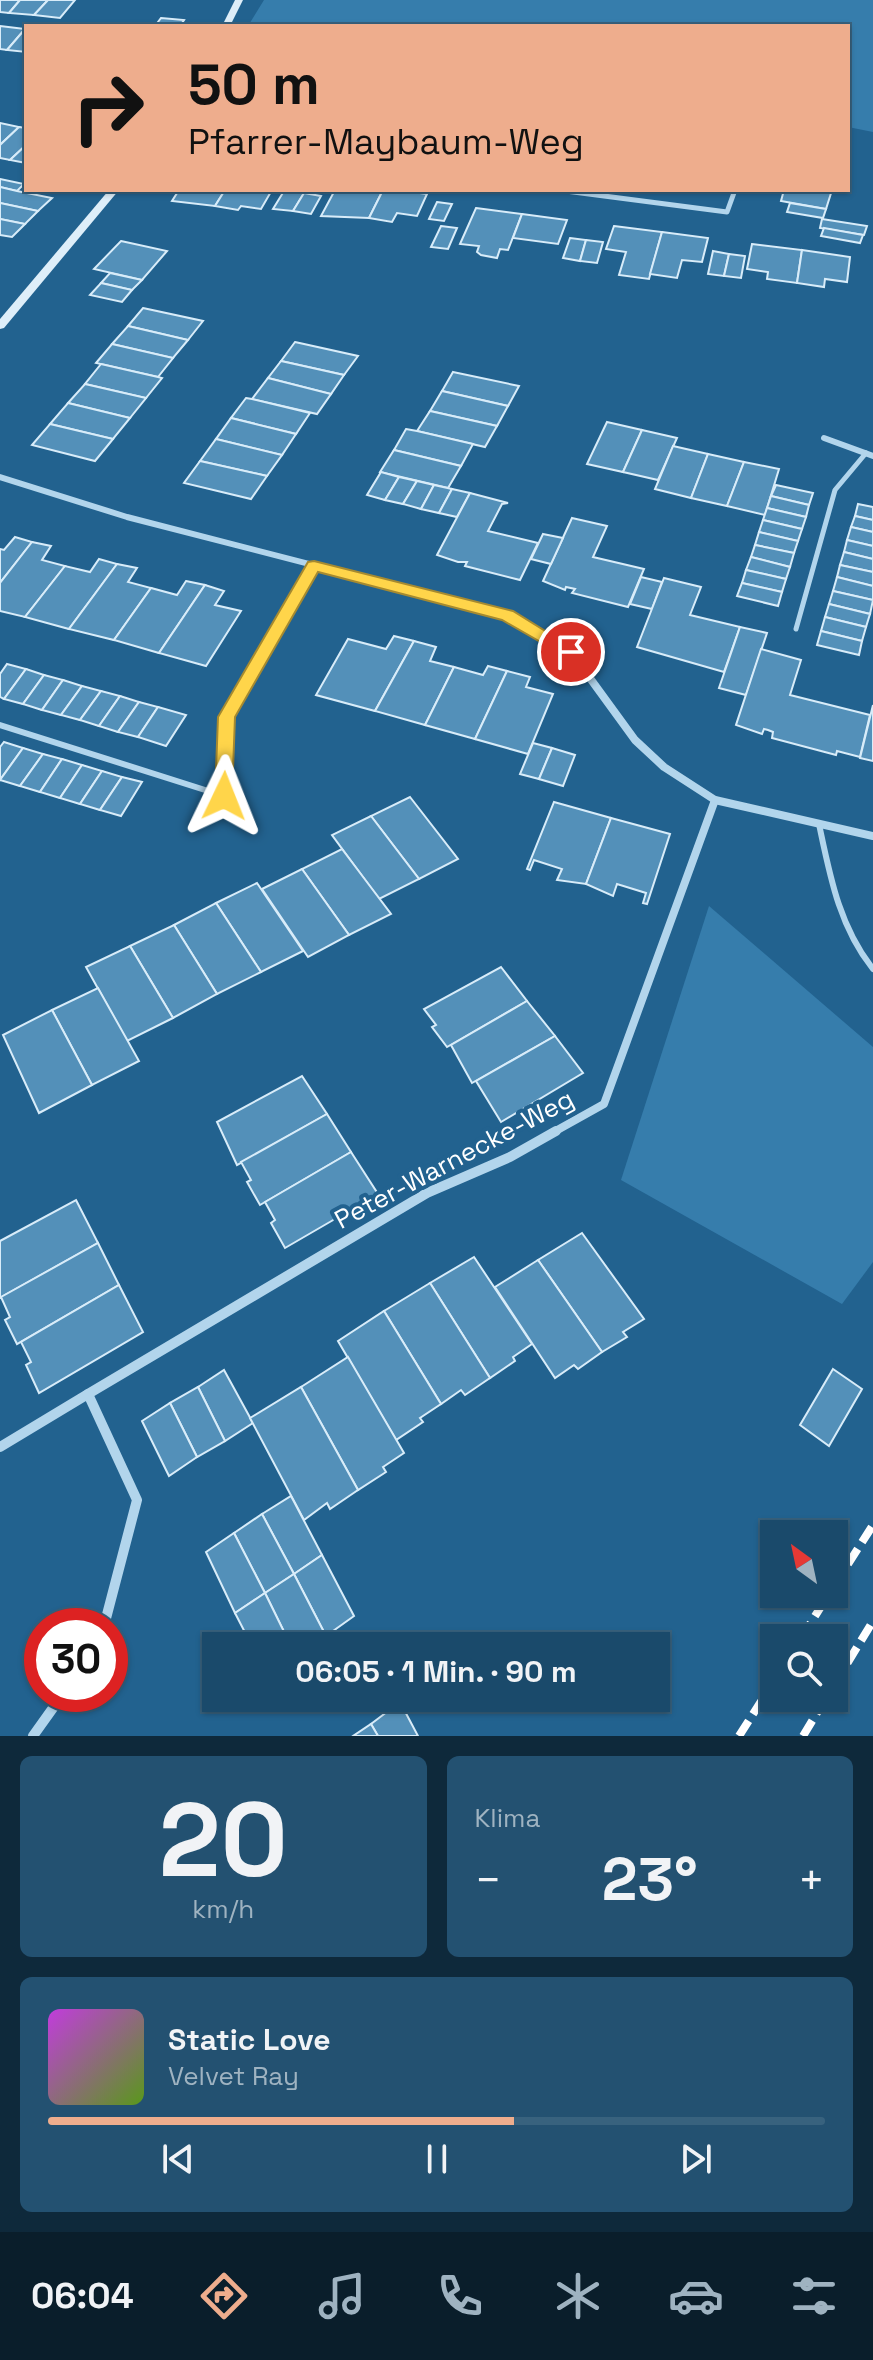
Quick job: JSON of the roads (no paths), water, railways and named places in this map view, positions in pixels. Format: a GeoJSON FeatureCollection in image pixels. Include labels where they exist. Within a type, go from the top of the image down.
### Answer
{"type":"FeatureCollection","features":[{"type":"Feature","properties":{"kind":"street"},"geometry":{"type":"LineString","coordinates":[[227,24],[239,0]]}},
{"type":"Feature","properties":{"kind":"street"},"geometry":{"type":"LineString","coordinates":[[0,326],[112,192]]}},
{"type":"Feature","properties":{"kind":"street"},"geometry":{"type":"LineString","coordinates":[[573,192],[727,212],[734,192]]}},
{"type":"Feature","properties":{"kind":"street"},"geometry":{"type":"LineString","coordinates":[[824,438],[870,454]]}},
{"type":"Feature","properties":{"kind":"street"},"geometry":{"type":"LineString","coordinates":[[0,477],[127,517],[507,615],[571,652],[635,740],[664,767],[715,800],[873,836]]}},
{"type":"Feature","properties":{"kind":"street"},"geometry":{"type":"LineString","coordinates":[[224,796],[226,717],[314,566]]}},
{"type":"Feature","properties":{"kind":"street","name":"Peter-Warnecke-Weg"},"geometry":{"type":"LineString","coordinates":[[0,1447],[427,1193],[510,1157],[604,1104],[715,800]]}},
{"type":"Feature","properties":{"kind":"street"},"geometry":{"type":"LineString","coordinates":[[88,1394],[137,1500],[109,1608]]}},
{"type":"Feature","properties":{"kind":"street"},"geometry":{"type":"LineString","coordinates":[[33,1736],[50,1712]]}},
{"type":"Feature","properties":{"kind":"lane"},"geometry":{"type":"LineString","coordinates":[[796,629],[835,490],[870,454]]}},
{"type":"Feature","properties":{"kind":"lane"},"geometry":{"type":"LineString","coordinates":[[0,725],[224,796]]}},
{"type":"Feature","properties":{"kind":"lane"},"geometry":{"type":"LineString","coordinates":[[819,824],[841,920],[859,954],[873,969]]}},
{"type":"Feature","properties":{"kind":"railway"},"geometry":{"type":"LineString","coordinates":[[848,1564],[873,1525]]}},
{"type":"Feature","properties":{"kind":"railway"},"geometry":{"type":"LineString","coordinates":[[810,1624],[820,1608]]}},
{"type":"Feature","properties":{"kind":"railway"},"geometry":{"type":"LineString","coordinates":[[848,1662],[873,1621]]}},
{"type":"Feature","properties":{"kind":"railway"},"geometry":{"type":"LineString","coordinates":[[739,1736],[760,1703]]}},
{"type":"Feature","properties":{"kind":"railway"},"geometry":{"type":"LineString","coordinates":[[803,1736],[818,1712]]}}]}
